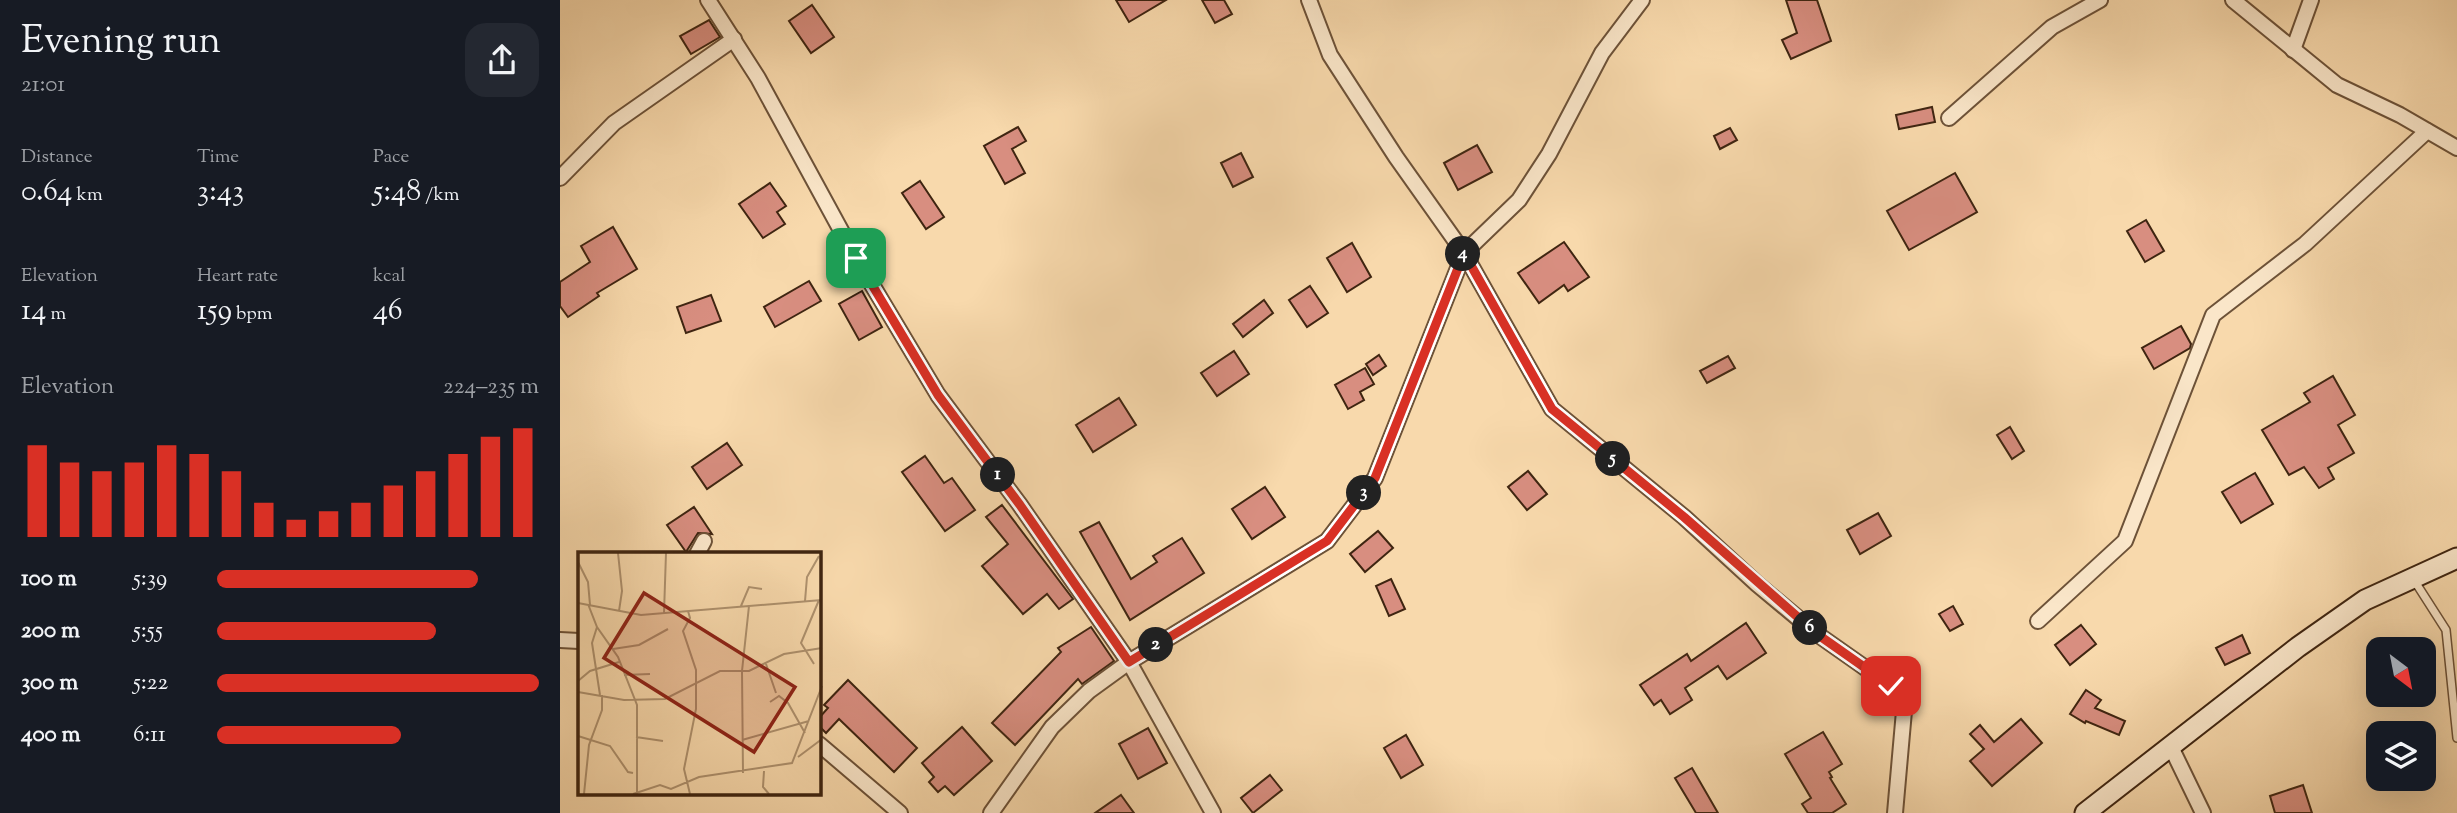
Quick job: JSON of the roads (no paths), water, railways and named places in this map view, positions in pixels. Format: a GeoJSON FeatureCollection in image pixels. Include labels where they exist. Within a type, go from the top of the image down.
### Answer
{"type":"FeatureCollection","features":[{"type":"Feature","properties":{"kind":"street"},"geometry":{"type":"LineString","coordinates":[[708,0],[758,78],[856,258],[938,395],[1020,505],[1129,662],[1213,813]]}},
{"type":"Feature","properties":{"kind":"street"},"geometry":{"type":"LineString","coordinates":[[1309,0],[1330,55],[1341,74],[1464,253],[1552,409],[1684,517],[1817,634],[1891,686],[1904,710],[1895,813]]}},
{"type":"Feature","properties":{"kind":"street"},"geometry":{"type":"LineString","coordinates":[[990,813],[1039,743],[1069,708],[1129,662],[1327,541],[1375,478],[1464,253],[1518,200],[1549,154],[1602,53],[1642,0]]}},
{"type":"Feature","properties":{"kind":"street"},"geometry":{"type":"LineString","coordinates":[[1949,118],[2052,27],[2100,0]]}},
{"type":"Feature","properties":{"kind":"street"},"geometry":{"type":"LineString","coordinates":[[2233,0],[2337,85],[2400,115],[2457,148]]}},
{"type":"Feature","properties":{"kind":"street"},"geometry":{"type":"LineString","coordinates":[[2293,50],[2311,0]]}},
{"type":"Feature","properties":{"kind":"street"},"geometry":{"type":"LineString","coordinates":[[560,178],[614,123],[734,39]]}},
{"type":"Feature","properties":{"kind":"street"},"geometry":{"type":"LineString","coordinates":[[2038,621],[2125,541],[2213,315],[2305,244],[2427,131]]}},
{"type":"Feature","properties":{"kind":"street"},"geometry":{"type":"LineString","coordinates":[[2085,813],[2298,647],[2365,600],[2412,576],[2457,558]]}},
{"type":"Feature","properties":{"kind":"street"},"geometry":{"type":"LineString","coordinates":[[560,640],[578,641]]}},
{"type":"Feature","properties":{"kind":"street"},"geometry":{"type":"LineString","coordinates":[[821,746],[900,813]]}},
{"type":"Feature","properties":{"kind":"street"},"geometry":{"type":"LineString","coordinates":[[2171,747],[2203,813]]}},
{"type":"Feature","properties":{"kind":"lane"},"geometry":{"type":"LineString","coordinates":[[2412,576],[2446,629],[2457,738]]}}]}
